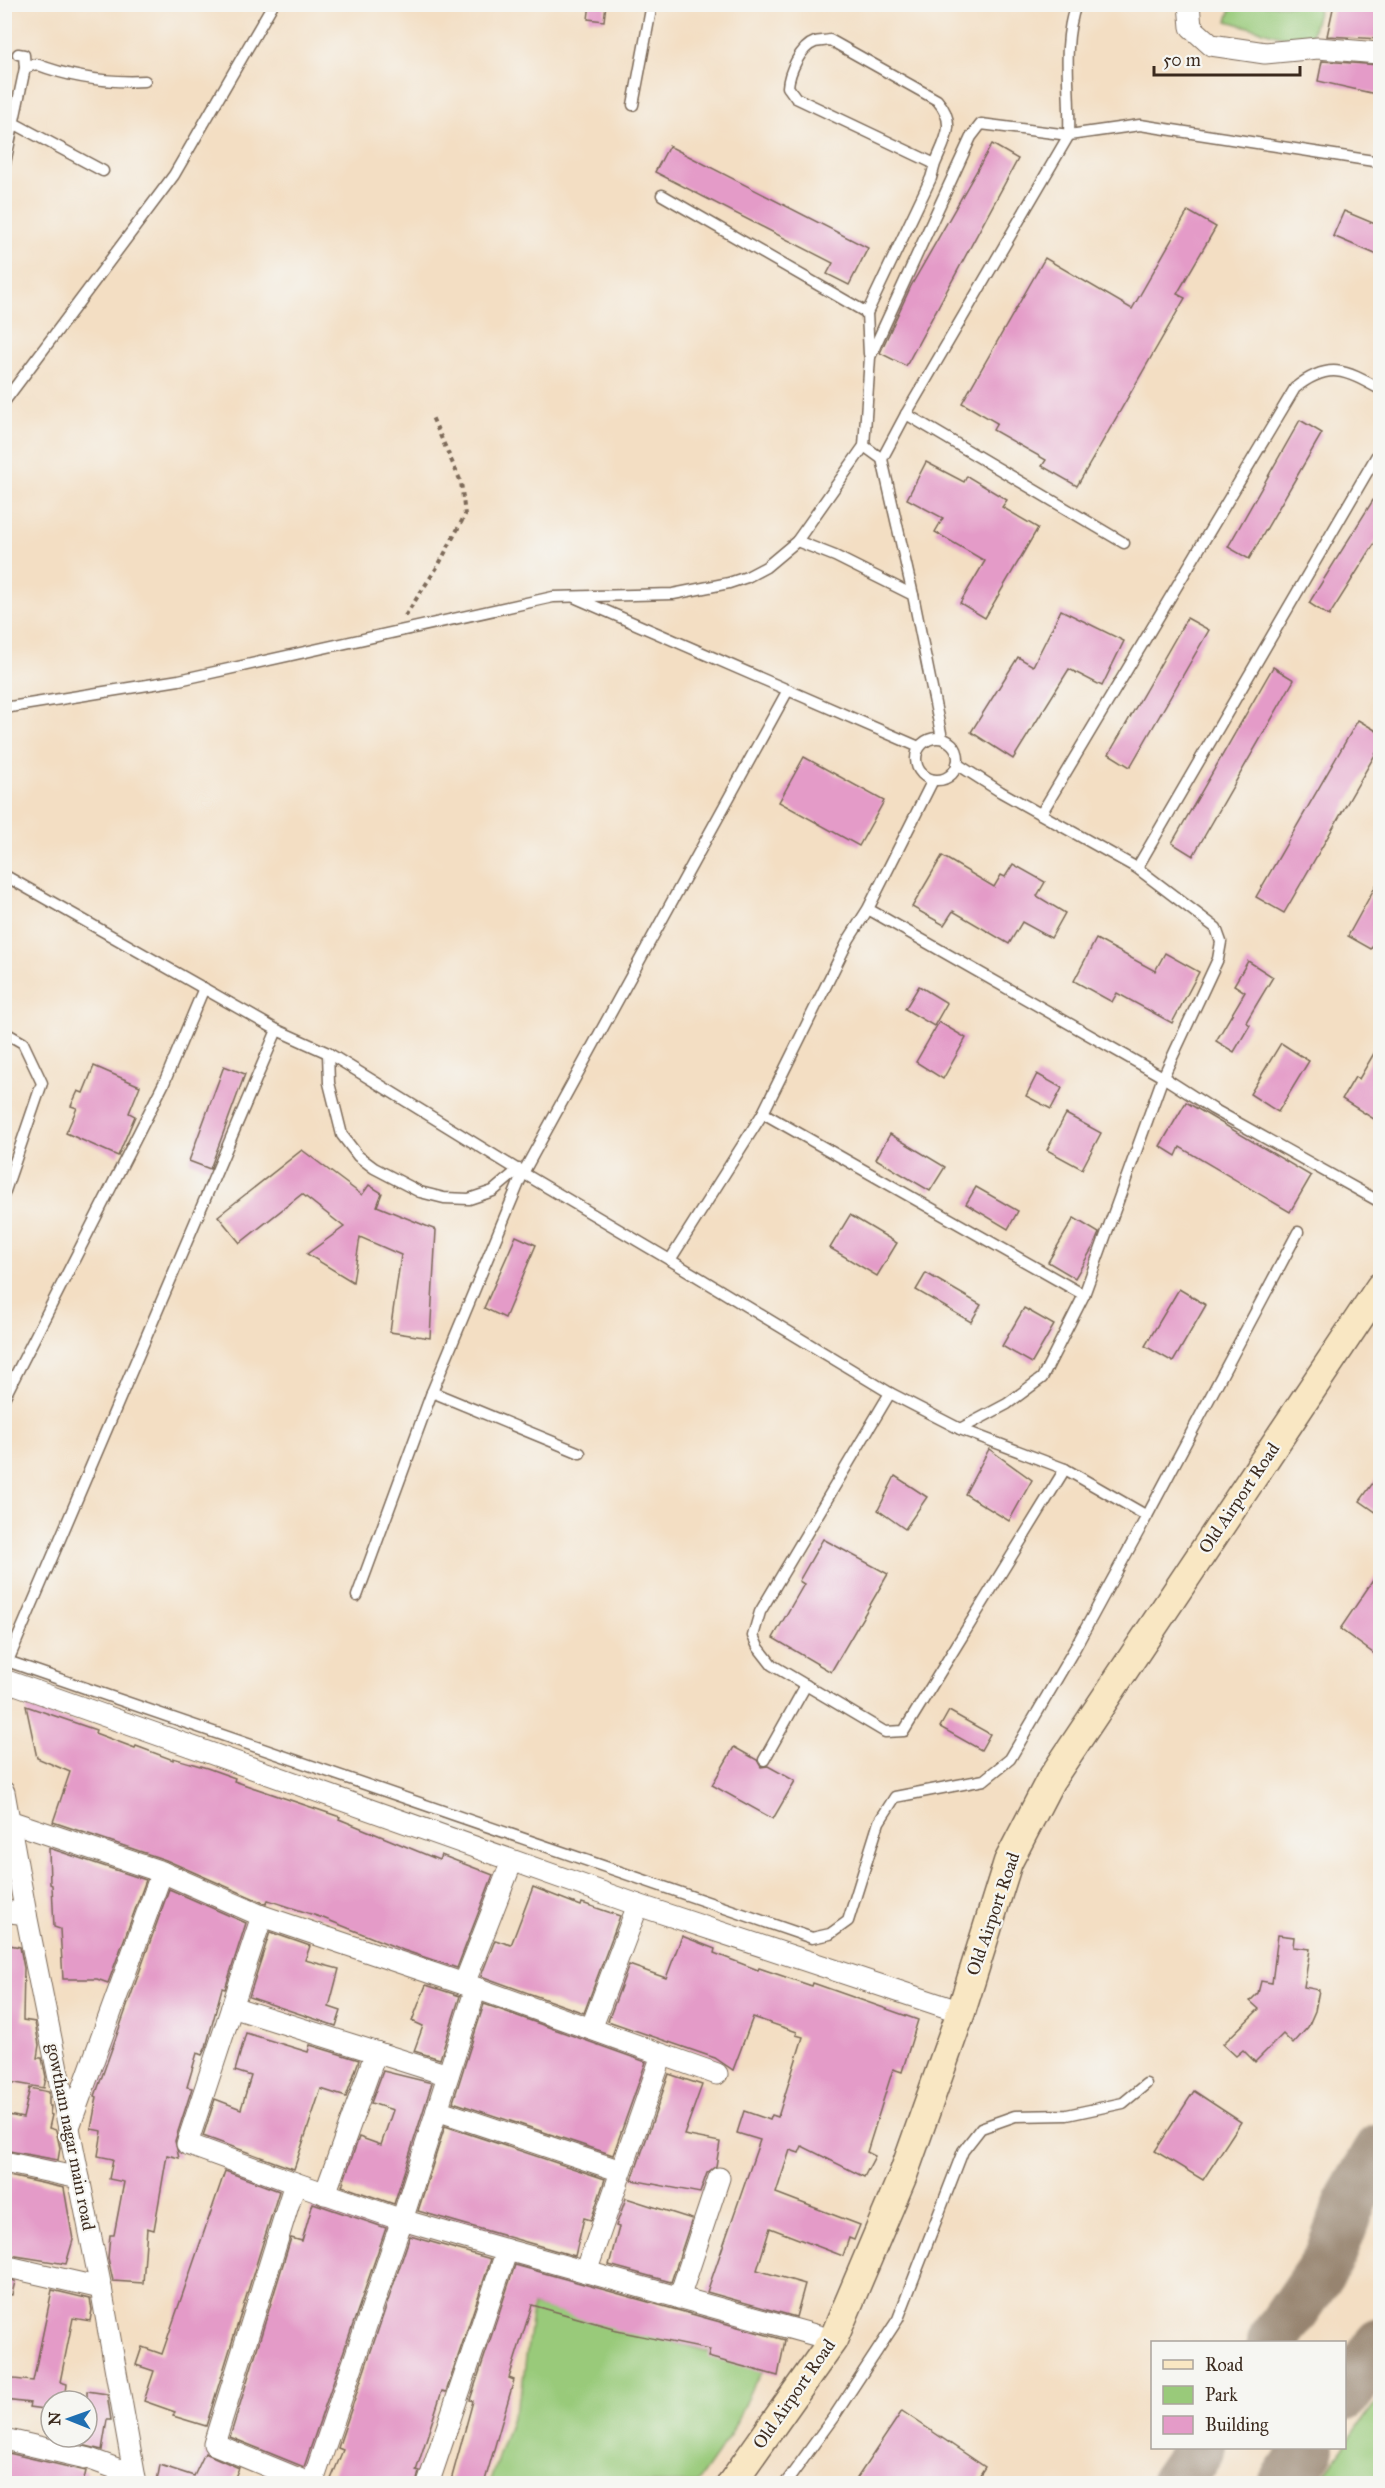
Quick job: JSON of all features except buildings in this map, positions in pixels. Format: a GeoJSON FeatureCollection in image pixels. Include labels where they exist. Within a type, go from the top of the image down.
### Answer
{"type":"FeatureCollection","features":[{"type":"Feature","properties":{"kind":"main road","name":"Old Airport Road"},"geometry":{"type":"LineString","coordinates":[[731,2484],[833,2340],[903,2175],[961,2012],[1008,1862],[1050,1781],[1380,1287]]}},
{"type":"Feature","properties":{"kind":"street"},"geometry":{"type":"LineString","coordinates":[[1189,4],[1191,27],[1211,45],[1265,53],[1318,48],[1378,53],[1380,51]]}},
{"type":"Feature","properties":{"kind":"street"},"geometry":{"type":"LineString","coordinates":[[6,1667],[512,1861],[961,2012]]}},
{"type":"Feature","properties":{"kind":"street","name":"gowtham nagar main road"},"geometry":{"type":"LineString","coordinates":[[4,1792],[26,1914],[101,2288],[135,2480]]}},
{"type":"Feature","properties":{"kind":"street"},"geometry":{"type":"LineString","coordinates":[[9,1821],[162,1872],[262,1916],[470,1986],[717,2074]]}},
{"type":"Feature","properties":{"kind":"street"},"geometry":{"type":"LineString","coordinates":[[295,2183],[214,2444],[311,2484],[402,2220],[448,2075],[470,1986],[512,1861]]}},
{"type":"Feature","properties":{"kind":"street"},"geometry":{"type":"LineString","coordinates":[[69,2128],[162,1872]]}},
{"type":"Feature","properties":{"kind":"street"},"geometry":{"type":"LineString","coordinates":[[591,2029],[638,1905]]}},
{"type":"Feature","properties":{"kind":"street"},"geometry":{"type":"LineString","coordinates":[[4,1911],[26,1914]]}},
{"type":"Feature","properties":{"kind":"street"},"geometry":{"type":"LineString","coordinates":[[262,1916],[187,2144],[402,2220],[833,2340]]}},
{"type":"Feature","properties":{"kind":"street"},"geometry":{"type":"LineString","coordinates":[[232,2007],[448,2075]]}},
{"type":"Feature","properties":{"kind":"street"},"geometry":{"type":"LineString","coordinates":[[325,2194],[376,2052]]}},
{"type":"Feature","properties":{"kind":"street"},"geometry":{"type":"LineString","coordinates":[[586,2272],[663,2055]]}},
{"type":"Feature","properties":{"kind":"street"},"geometry":{"type":"LineString","coordinates":[[437,2110],[621,2171]]}},
{"type":"Feature","properties":{"kind":"street"},"geometry":{"type":"LineString","coordinates":[[4,2162],[79,2178]]}},
{"type":"Feature","properties":{"kind":"street"},"geometry":{"type":"LineString","coordinates":[[679,2298],[719,2178]]}},
{"type":"Feature","properties":{"kind":"street"},"geometry":{"type":"LineString","coordinates":[[428,2484],[507,2250]]}},
{"type":"Feature","properties":{"kind":"street"},"geometry":{"type":"LineString","coordinates":[[4,2266],[101,2288]]}},
{"type":"Feature","properties":{"kind":"street"},"geometry":{"type":"LineString","coordinates":[[4,2439],[90,2459],[135,2480]]}},
{"type":"Feature","properties":{"kind":"lane"},"geometry":{"type":"LineString","coordinates":[[4,402],[174,175],[273,4]]}},
{"type":"Feature","properties":{"kind":"lane"},"geometry":{"type":"LineString","coordinates":[[633,105],[652,4]]}},
{"type":"Feature","properties":{"kind":"lane"},"geometry":{"type":"LineString","coordinates":[[942,738],[930,739],[920,747],[916,760],[921,773],[933,780],[949,777],[957,764],[955,748],[942,738],[882,459],[1069,135],[1070,102],[1066,58],[1070,22],[1076,4]]}},
{"type":"Feature","properties":{"kind":"lane"},"geometry":{"type":"LineString","coordinates":[[4,708],[179,680],[553,597],[673,594],[729,583],[766,567],[797,541],[864,446],[870,357],[867,313],[931,178],[950,125],[945,109],[937,100],[830,40],[815,42],[806,48],[789,77],[788,87],[796,98],[935,164]]}},
{"type":"Feature","properties":{"kind":"lane"},"geometry":{"type":"LineString","coordinates":[[4,168],[9,120],[25,68],[24,55],[18,54]]}},
{"type":"Feature","properties":{"kind":"lane"},"geometry":{"type":"LineString","coordinates":[[25,68],[36,64],[58,72],[104,82],[145,81]]}},
{"type":"Feature","properties":{"kind":"lane"},"geometry":{"type":"LineString","coordinates":[[9,120],[103,171]]}},
{"type":"Feature","properties":{"kind":"lane"},"geometry":{"type":"LineString","coordinates":[[870,357],[971,136],[981,124],[1069,135],[1140,125],[1380,162]]}},
{"type":"Feature","properties":{"kind":"lane"},"geometry":{"type":"LineString","coordinates":[[662,195],[867,313]]}},
{"type":"Feature","properties":{"kind":"lane"},"geometry":{"type":"LineString","coordinates":[[1041,814],[1295,388],[1311,375],[1328,370],[1352,374],[1380,389]]}},
{"type":"Feature","properties":{"kind":"lane"},"geometry":{"type":"LineString","coordinates":[[906,414],[1124,543]]}},
{"type":"Feature","properties":{"kind":"lane"},"geometry":{"type":"LineString","coordinates":[[864,446],[882,459]]}},
{"type":"Feature","properties":{"kind":"lane"},"geometry":{"type":"LineString","coordinates":[[1137,868],[1380,450]]}},
{"type":"Feature","properties":{"kind":"lane"},"geometry":{"type":"LineString","coordinates":[[797,541],[835,556],[913,595]]}},
{"type":"Feature","properties":{"kind":"lane"},"geometry":{"type":"LineString","coordinates":[[573,597],[920,747]]}},
{"type":"Feature","properties":{"kind":"lane"},"geometry":{"type":"LineString","coordinates":[[357,1596],[432,1392],[521,1171],[788,690]]}},
{"type":"Feature","properties":{"kind":"lane"},"geometry":{"type":"LineString","coordinates":[[957,764],[1001,792],[1137,868],[1216,928],[1221,942],[1218,959],[1163,1077],[1084,1295],[1042,1378],[1007,1404],[960,1429]]}},
{"type":"Feature","properties":{"kind":"lane"},"geometry":{"type":"LineString","coordinates":[[670,1260],[763,1113],[849,939],[868,909],[933,780]]}},
{"type":"Feature","properties":{"kind":"lane"},"geometry":{"type":"LineString","coordinates":[[4,875],[277,1030],[328,1053],[890,1393],[960,1429],[1065,1469],[1147,1516]]}},
{"type":"Feature","properties":{"kind":"lane"},"geometry":{"type":"LineString","coordinates":[[868,909],[1376,1200],[1380,1188]]}},
{"type":"Feature","properties":{"kind":"lane"},"geometry":{"type":"LineString","coordinates":[[4,1398],[164,1083],[204,988]]}},
{"type":"Feature","properties":{"kind":"lane"},"geometry":{"type":"LineString","coordinates":[[277,1030],[6,1667],[812,1938],[830,1934],[848,1921],[879,1822],[895,1797],[984,1780],[1010,1759],[1075,1648],[1298,1232]]}},
{"type":"Feature","properties":{"kind":"lane"},"geometry":{"type":"LineString","coordinates":[[4,1032],[23,1043],[42,1083],[4,1194]]}},
{"type":"Feature","properties":{"kind":"lane"},"geometry":{"type":"LineString","coordinates":[[328,1053],[328,1083],[342,1135],[358,1156],[374,1168],[420,1192],[444,1198],[469,1199],[493,1191],[521,1171]]}},
{"type":"Feature","properties":{"kind":"lane"},"geometry":{"type":"LineString","coordinates":[[763,1113],[1084,1295]]}},
{"type":"Feature","properties":{"kind":"lane"},"geometry":{"type":"LineString","coordinates":[[432,1392],[580,1453]]}},
{"type":"Feature","properties":{"kind":"lane"},"geometry":{"type":"LineString","coordinates":[[890,1393],[760,1612],[753,1636],[758,1647],[772,1665],[885,1732],[904,1731],[1065,1469]]}},
{"type":"Feature","properties":{"kind":"lane"},"geometry":{"type":"LineString","coordinates":[[764,1760],[806,1684]]}},
{"type":"Feature","properties":{"kind":"lane"},"geometry":{"type":"LineString","coordinates":[[785,2484],[835,2415],[898,2319],[963,2151],[981,2128],[1015,2116],[1067,2115],[1123,2103],[1146,2084]]}},
{"type":"Feature","properties":{"kind":"path"},"geometry":{"type":"LineString","coordinates":[[395,631],[438,566],[465,515],[461,482],[432,417]]}},
{"type":"Feature","properties":{"kind":"green space"},"geometry":{"type":"Polygon","coordinates":[[[1232,5],[1320,5],[1309,44],[1227,21],[1232,5]]]}},
{"type":"Feature","properties":{"kind":"green space"},"geometry":{"type":"Polygon","coordinates":[[[533,2305],[766,2367],[752,2387],[731,2434],[697,2483],[489,2484],[522,2388],[533,2305]]]}},
{"type":"Feature","properties":{"kind":"green space"},"geometry":{"type":"Polygon","coordinates":[[[1380,2396],[1380,2483],[1318,2483],[1342,2449],[1346,2449],[1346,2444],[1380,2396]]]}},
{"type":"Feature","properties":{"kind":"taxiway"},"geometry":{"type":"LineString","coordinates":[[1273,2341],[1329,2259],[1352,2198],[1380,2150]]}},
{"type":"Feature","properties":{"kind":"taxiway"},"geometry":{"type":"LineString","coordinates":[[1346,2393],[1380,2344]]}},
{"type":"Feature","properties":{"kind":"taxiway"},"geometry":{"type":"LineString","coordinates":[[1175,2484],[1199,2449]]}},
{"type":"Feature","properties":{"kind":"taxiway"},"geometry":{"type":"LineString","coordinates":[[1284,2484],[1308,2449]]}}]}
